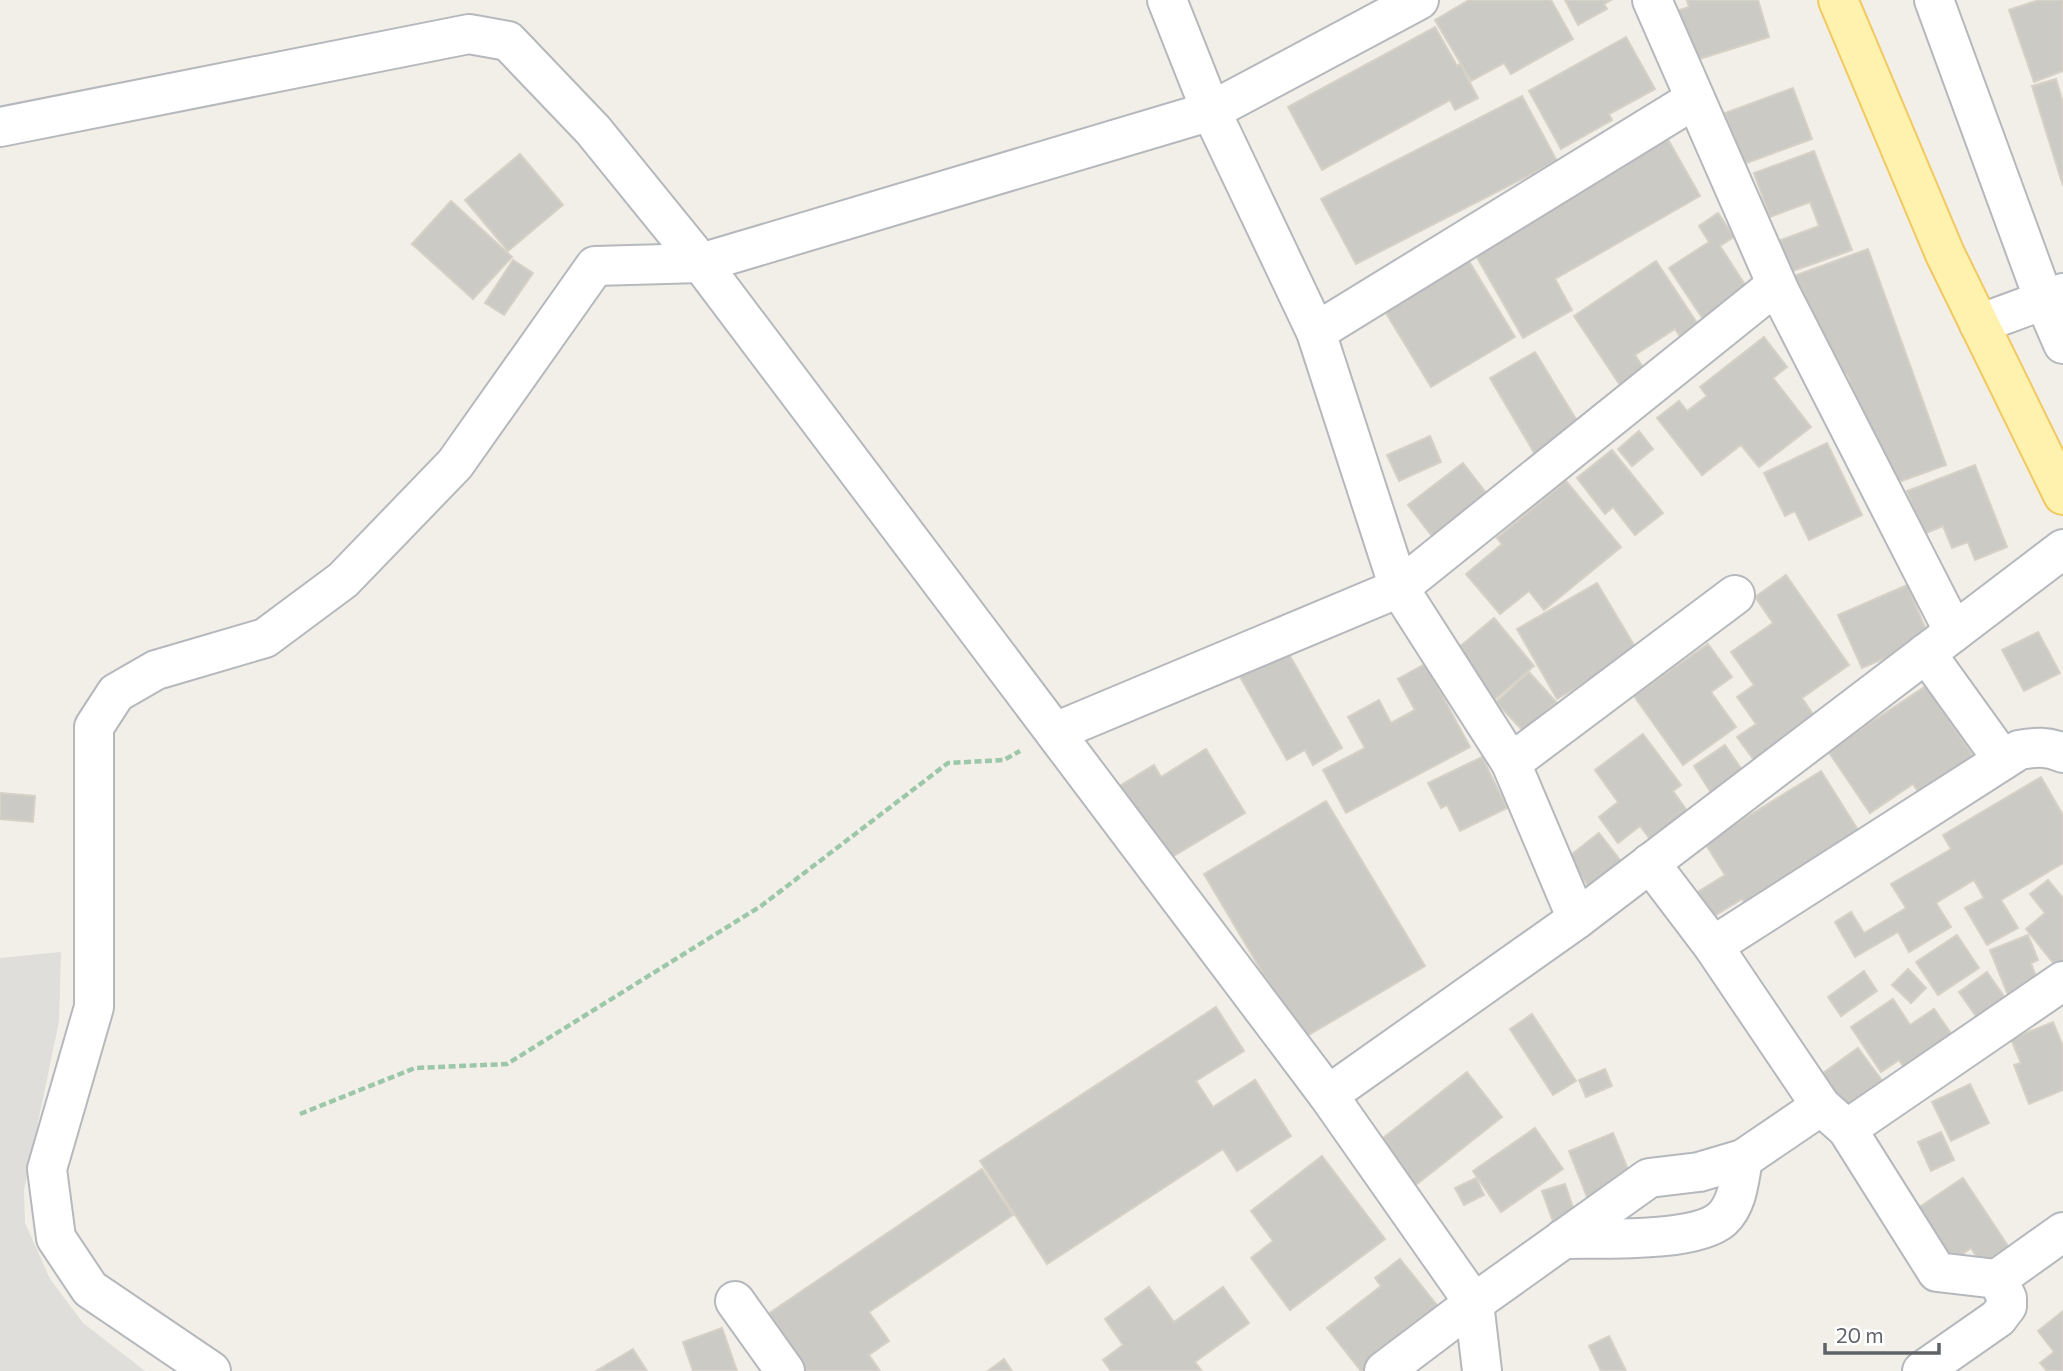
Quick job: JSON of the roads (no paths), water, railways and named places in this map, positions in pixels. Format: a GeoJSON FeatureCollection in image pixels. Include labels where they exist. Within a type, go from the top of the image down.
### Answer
{"type":"FeatureCollection","features":[{"type":"Feature","properties":{"kind":"main road"},"geometry":{"type":"LineString","coordinates":[[1838,0],[1945,254],[2060,483]]}},
{"type":"Feature","properties":{"kind":"street"},"geometry":{"type":"LineString","coordinates":[[1167,0],[1211,111],[1316,332],[1399,588],[1511,763],[1577,919]]}},
{"type":"Feature","properties":{"kind":"street"},"geometry":{"type":"LineString","coordinates":[[211,1371],[90,1289],[56,1238],[47,1169],[94,1007],[94,727],[116,693],[156,670],[265,638],[343,580],[455,464],[595,265],[701,263],[1211,111],[1419,0]]}},
{"type":"Feature","properties":{"kind":"street"},"geometry":{"type":"LineString","coordinates":[[1652,0],[1776,285],[1940,642],[2003,760]]}},
{"type":"Feature","properties":{"kind":"street"},"geometry":{"type":"LineString","coordinates":[[1934,0],[2054,296],[2063,344]]}},
{"type":"Feature","properties":{"kind":"street"},"geometry":{"type":"LineString","coordinates":[[0,127],[469,34],[508,41],[593,130],[701,263],[1328,1095],[1474,1303],[1482,1371]]}},
{"type":"Feature","properties":{"kind":"street"},"geometry":{"type":"LineString","coordinates":[[1316,332],[1695,99]]}},
{"type":"Feature","properties":{"kind":"street"},"geometry":{"type":"LineString","coordinates":[[1055,732],[1399,588],[1776,285]]}},
{"type":"Feature","properties":{"kind":"street"},"geometry":{"type":"LineString","coordinates":[[1979,324],[2054,296]]}},
{"type":"Feature","properties":{"kind":"street"},"geometry":{"type":"LineString","coordinates":[[1328,1095],[1577,919],[2063,549]]}},
{"type":"Feature","properties":{"kind":"street"},"geometry":{"type":"LineString","coordinates":[[1511,763],[1735,595]]}},
{"type":"Feature","properties":{"kind":"street"},"geometry":{"type":"LineString","coordinates":[[1713,946],[2019,750],[2053,748],[2063,753]]}},
{"type":"Feature","properties":{"kind":"street"},"geometry":{"type":"LineString","coordinates":[[1650,863],[1713,946],[1834,1118],[1937,1272],[1997,1279],[2063,1232]]}},
{"type":"Feature","properties":{"kind":"street"},"geometry":{"type":"LineString","coordinates":[[1384,1371],[1649,1178],[1699,1172],[1743,1160],[1834,1118],[2063,981]]}},
{"type":"Feature","properties":{"kind":"street"},"geometry":{"type":"LineString","coordinates":[[1563,1239],[1657,1237],[1694,1232],[1721,1220],[1735,1199],[1743,1160]]}},
{"type":"Feature","properties":{"kind":"street"},"geometry":{"type":"LineString","coordinates":[[1922,1371],[2004,1312],[2007,1298],[1997,1279]]}},
{"type":"Feature","properties":{"kind":"street"},"geometry":{"type":"LineString","coordinates":[[735,1301],[785,1371]]}}]}
